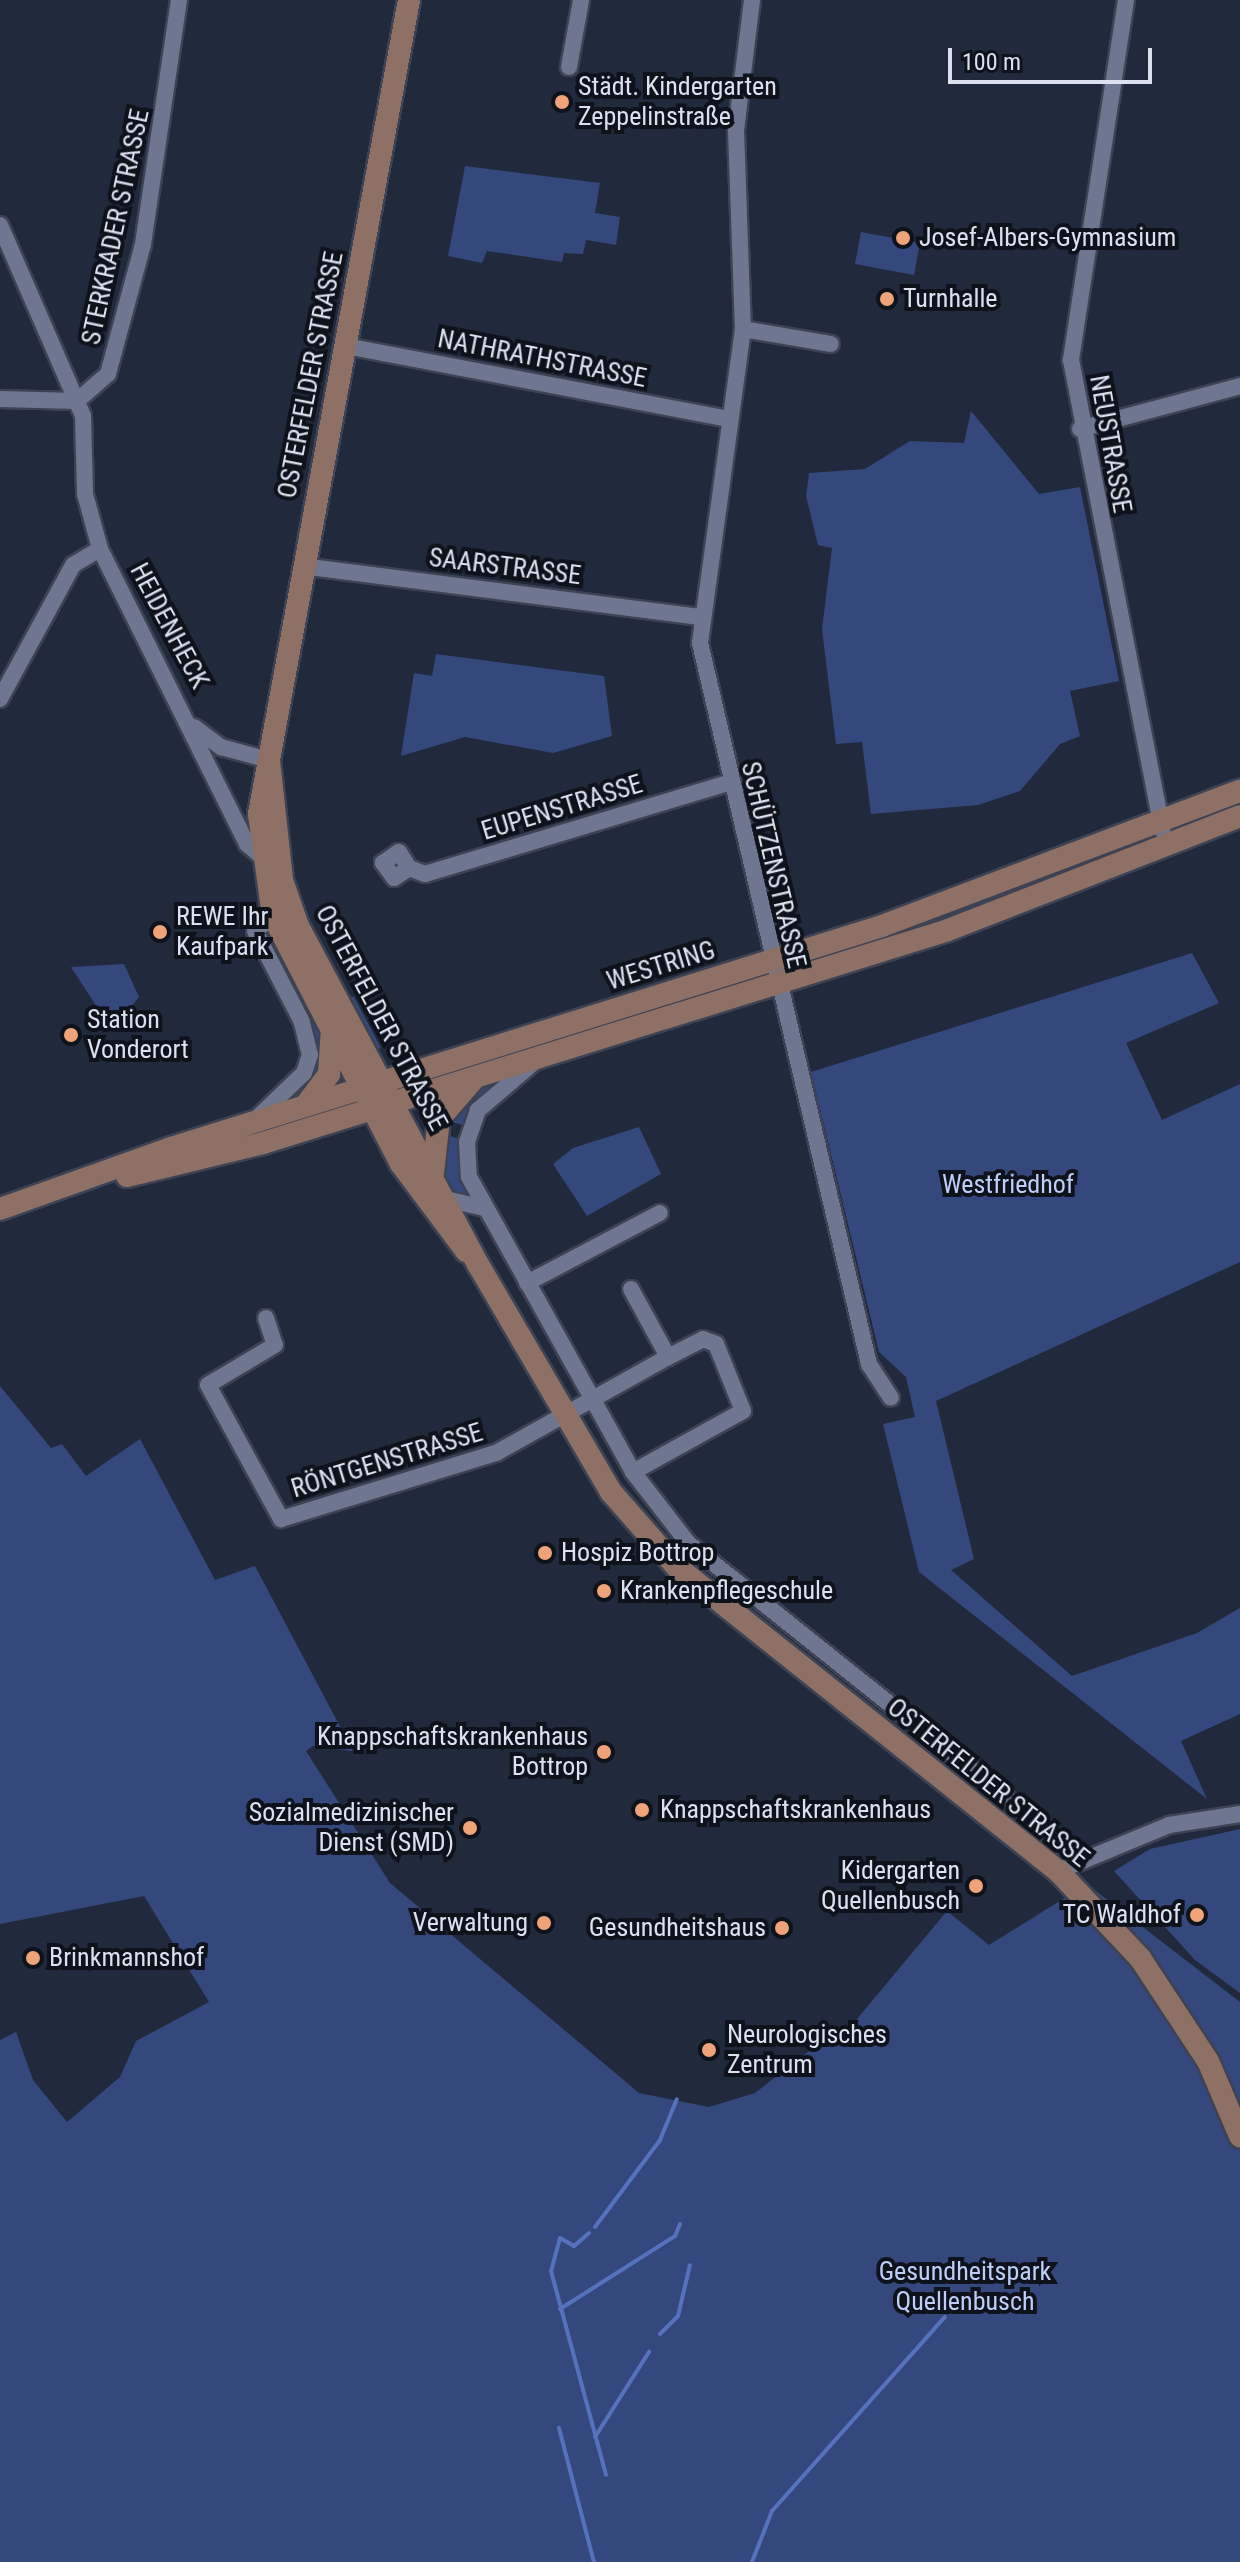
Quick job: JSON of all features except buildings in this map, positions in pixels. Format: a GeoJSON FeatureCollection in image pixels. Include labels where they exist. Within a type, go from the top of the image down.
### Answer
{"type":"FeatureCollection","features":[{"type":"Feature","properties":{"kind":"main road","name":"OSTERFELDER STRASSE"},"geometry":{"type":"LineString","coordinates":[[375,1084],[332,1026],[273,916],[259,814],[302,566],[409,0]]}},
{"type":"Feature","properties":{"kind":"main road","name":"OSTERFELDER STRASSE"},"geometry":{"type":"LineString","coordinates":[[269,760],[282,880],[298,926],[375,1084],[423,1199],[479,1266]]}},
{"type":"Feature","properties":{"kind":"main road","name":"WESTRING"},"geometry":{"type":"LineString","coordinates":[[94,1181],[170,1168],[539,1059],[1240,791]]}},
{"type":"Feature","properties":{"kind":"main road","name":"WESTRING"},"geometry":{"type":"LineString","coordinates":[[0,1209],[94,1181],[254,1122],[375,1084],[773,972],[948,930],[1240,816]]}},
{"type":"Feature","properties":{"kind":"main road"},"geometry":{"type":"LineString","coordinates":[[305,1106],[329,1074],[332,1026]]}},
{"type":"Feature","properties":{"kind":"main road"},"geometry":{"type":"LineString","coordinates":[[433,1174],[439,1119],[476,1077]]}},
{"type":"Feature","properties":{"kind":"main road","name":"OSTERFELDER STRASSE"},"geometry":{"type":"LineString","coordinates":[[384,1106],[450,1200],[479,1266],[611,1492],[677,1567],[1058,1871],[1140,1958],[1208,2061],[1240,2136]]}},
{"type":"Feature","properties":{"kind":"street","name":"STERKRADER STRASSE"},"geometry":{"type":"LineString","coordinates":[[77,401],[108,374],[143,244],[179,0]]}},
{"type":"Feature","properties":{"kind":"street"},"geometry":{"type":"LineString","coordinates":[[569,67],[581,0]]}},
{"type":"Feature","properties":{"kind":"street","name":"SCHÜTZENSTRASSE"},"geometry":{"type":"LineString","coordinates":[[752,0],[736,130],[743,329],[728,419],[700,643],[728,783],[869,1364],[891,1398]]}},
{"type":"Feature","properties":{"kind":"street","name":"NEUSTRASSE"},"geometry":{"type":"LineString","coordinates":[[1126,0],[1071,360],[1080,429],[1161,821],[1162,847]]}},
{"type":"Feature","properties":{"kind":"street"},"geometry":{"type":"LineString","coordinates":[[0,225],[77,401],[86,430],[85,494],[100,549],[73,565],[0,699]]}},
{"type":"Feature","properties":{"kind":"street"},"geometry":{"type":"LineString","coordinates":[[743,329],[831,344]]}},
{"type":"Feature","properties":{"kind":"street","name":"NATHRATHSTRASSE"},"geometry":{"type":"LineString","coordinates":[[346,346],[728,419]]}},
{"type":"Feature","properties":{"kind":"street"},"geometry":{"type":"LineString","coordinates":[[1080,429],[1240,386]]}},
{"type":"Feature","properties":{"kind":"street"},"geometry":{"type":"LineString","coordinates":[[0,399],[77,401]]}},
{"type":"Feature","properties":{"kind":"street","name":"HEIDENHECK"},"geometry":{"type":"LineString","coordinates":[[100,549],[194,727],[247,844],[263,858]]}},
{"type":"Feature","properties":{"kind":"street","name":"SAARSTRASSE"},"geometry":{"type":"LineString","coordinates":[[302,566],[702,617]]}},
{"type":"Feature","properties":{"kind":"street","name":"HEIDENHECK"},"geometry":{"type":"LineString","coordinates":[[194,727],[221,747],[269,760]]}},
{"type":"Feature","properties":{"kind":"street","name":"EUPENSTRASSE"},"geometry":{"type":"LineString","coordinates":[[409,868],[425,874],[728,783]]}},
{"type":"Feature","properties":{"kind":"street","name":"OSTERFELDER STRASSE"},"geometry":{"type":"LineString","coordinates":[[254,1122],[304,1073],[310,1055],[302,1022],[255,931],[273,916]]}},
{"type":"Feature","properties":{"kind":"street","name":"OSTERFELDER STRASSE"},"geometry":{"type":"LineString","coordinates":[[539,1059],[496,1090],[471,1123],[469,1177],[633,1472],[693,1547],[1085,1860]]}},
{"type":"Feature","properties":{"kind":"street"},"geometry":{"type":"LineString","coordinates":[[450,1200],[485,1208]]}},
{"type":"Feature","properties":{"kind":"street"},"geometry":{"type":"LineString","coordinates":[[527,1283],[660,1213]]}},
{"type":"Feature","properties":{"kind":"street"},"geometry":{"type":"LineString","coordinates":[[631,1289],[668,1357]]}},
{"type":"Feature","properties":{"kind":"street","name":"RÖNTGENSTRASSE"},"geometry":{"type":"LineString","coordinates":[[266,1318],[275,1345],[208,1385],[281,1519],[496,1453],[567,1413]]}},
{"type":"Feature","properties":{"kind":"street"},"geometry":{"type":"LineString","coordinates":[[567,1413],[703,1339],[716,1344],[743,1411],[633,1472]]}},
{"type":"Feature","properties":{"kind":"street"},"geometry":{"type":"LineString","coordinates":[[677,1567],[693,1547]]}},
{"type":"Feature","properties":{"kind":"street"},"geometry":{"type":"LineString","coordinates":[[819,1683],[836,1662]]}},
{"type":"Feature","properties":{"kind":"street"},"geometry":{"type":"LineString","coordinates":[[1058,1871],[1169,1825],[1240,1814]]}},
{"type":"Feature","properties":{"kind":"green space"},"geometry":{"type":"Polygon","coordinates":[[[465,166],[600,183],[595,213],[620,217],[616,245],[586,240],[583,254],[564,253],[562,262],[487,251],[482,263],[448,256],[465,166]]]}},
{"type":"Feature","properties":{"kind":"green space"},"geometry":{"type":"Polygon","coordinates":[[[861,232],[920,243],[914,275],[855,264],[861,232]]]}},
{"type":"Feature","properties":{"kind":"green space"},"geometry":{"type":"Polygon","coordinates":[[[971,411],[1039,494],[1080,487],[1119,681],[1070,691],[1080,736],[1060,744],[1020,791],[978,805],[871,814],[862,742],[836,744],[822,629],[832,548],[818,545],[806,496],[809,473],[865,469],[910,441],[964,443],[971,411]]]}},
{"type":"Feature","properties":{"kind":"green space"},"geometry":{"type":"Polygon","coordinates":[[[436,654],[604,676],[612,736],[553,753],[465,737],[401,756],[414,673],[432,676],[436,654]]]}},
{"type":"Feature","properties":{"kind":"green space"},"geometry":{"type":"Polygon","coordinates":[[[268,927],[322,1035],[325,1063],[313,1058],[261,933],[268,927]]]}},
{"type":"Feature","properties":{"kind":"green space","name":"Westfriedhof"},"geometry":{"type":"Polygon","coordinates":[[[1192,953],[1219,1003],[1126,1043],[1162,1120],[1240,1084],[1240,1262],[936,1401],[974,1559],[951,1570],[1072,1676],[1197,1633],[1240,1608],[1240,1714],[1181,1741],[1207,1799],[919,1572],[883,1424],[915,1417],[906,1377],[879,1352],[811,1072],[1192,953]]]}},
{"type":"Feature","properties":{"kind":"green space"},"geometry":{"type":"Polygon","coordinates":[[[124,964],[139,997],[112,1030],[71,967],[124,964]]]}},
{"type":"Feature","properties":{"kind":"green space"},"geometry":{"type":"Polygon","coordinates":[[[348,996],[354,997],[381,1048],[375,1051],[348,996]]]}},
{"type":"Feature","properties":{"kind":"green space"},"geometry":{"type":"Polygon","coordinates":[[[504,1076],[472,1102],[466,1126],[444,1120],[466,1093],[504,1076]]]}},
{"type":"Feature","properties":{"kind":"green space"},"geometry":{"type":"Polygon","coordinates":[[[639,1127],[661,1174],[587,1216],[553,1164],[573,1148],[639,1127]]]}},
{"type":"Feature","properties":{"kind":"green space"},"geometry":{"type":"Polygon","coordinates":[[[440,1133],[463,1140],[459,1161],[473,1201],[452,1194],[445,1182],[440,1133]]]}},
{"type":"Feature","properties":{"kind":"green space","name":"Gesundheitspark Quellenbusch"},"geometry":{"type":"Polygon","coordinates":[[[0,1386],[51,1448],[62,1444],[86,1476],[140,1439],[215,1580],[255,1566],[353,1751],[313,1746],[306,1751],[390,1883],[639,2093],[709,2107],[755,2093],[817,2045],[837,2043],[947,1911],[989,1945],[1087,1884],[1240,2002],[1240,2562],[0,2562],[0,2040],[16,2032],[33,2080],[67,2122],[120,2077],[136,2041],[209,2002],[144,1896],[0,1924],[0,1386]]]}},
{"type":"Feature","properties":{"kind":"green space","name":"TC Waldhof"},"geometry":{"type":"Polygon","coordinates":[[[1240,1829],[1240,1993],[1195,1960],[1114,1871],[1150,1849],[1240,1829]]]}},
{"type":"Feature","properties":{"kind":"waterway"},"geometry":{"type":"LineString","coordinates":[[595,2227],[660,2140],[677,2099]]}},
{"type":"Feature","properties":{"kind":"waterway"},"geometry":{"type":"LineString","coordinates":[[560,2309],[675,2236],[680,2224]]}},
{"type":"Feature","properties":{"kind":"waterway"},"geometry":{"type":"LineString","coordinates":[[589,2233],[574,2246],[560,2238],[551,2271],[606,2475]]}},
{"type":"Feature","properties":{"kind":"waterway"},"geometry":{"type":"LineString","coordinates":[[660,2334],[678,2316],[690,2265]]}},
{"type":"Feature","properties":{"kind":"waterway"},"geometry":{"type":"LineString","coordinates":[[752,2562],[772,2511],[945,2317]]}},
{"type":"Feature","properties":{"kind":"waterway"},"geometry":{"type":"LineString","coordinates":[[595,2437],[649,2352]]}},
{"type":"Feature","properties":{"kind":"waterway"},"geometry":{"type":"LineString","coordinates":[[559,2428],[594,2562]]}},
{"type":"Feature","properties":{"kind":"place","name":"Städt. Kindergarten Zeppelinstraße"},"geometry":{"type":"Point","coordinates":[562,102]}},
{"type":"Feature","properties":{"kind":"place","name":"Josef-Albers-Gymnasium"},"geometry":{"type":"Point","coordinates":[903,238]}},
{"type":"Feature","properties":{"kind":"place","name":"Turnhalle"},"geometry":{"type":"Point","coordinates":[887,299]}},
{"type":"Feature","properties":{"kind":"place","name":"REWE Ihr Kaufpark"},"geometry":{"type":"Point","coordinates":[160,932]}},
{"type":"Feature","properties":{"kind":"place","name":"Station Vonderort"},"geometry":{"type":"Point","coordinates":[71,1035]}},
{"type":"Feature","properties":{"kind":"place","name":"Hospiz Bottrop"},"geometry":{"type":"Point","coordinates":[545,1553]}},
{"type":"Feature","properties":{"kind":"place","name":"Krankenpflegeschule"},"geometry":{"type":"Point","coordinates":[604,1591]}},
{"type":"Feature","properties":{"kind":"place","name":"Knappschaftskrankenhaus Bottrop"},"geometry":{"type":"Point","coordinates":[604,1752]}},
{"type":"Feature","properties":{"kind":"place","name":"Knappschaftskrankenhaus"},"geometry":{"type":"Point","coordinates":[642,1810]}},
{"type":"Feature","properties":{"kind":"place","name":"Sozialmedizinischer Dienst (SMD)"},"geometry":{"type":"Point","coordinates":[470,1828]}},
{"type":"Feature","properties":{"kind":"place","name":"Kidergarten Quellenbusch"},"geometry":{"type":"Point","coordinates":[976,1886]}},
{"type":"Feature","properties":{"kind":"place","name":"TC Waldhof"},"geometry":{"type":"Point","coordinates":[1197,1915]}},
{"type":"Feature","properties":{"kind":"place","name":"Verwaltung"},"geometry":{"type":"Point","coordinates":[544,1923]}},
{"type":"Feature","properties":{"kind":"place","name":"Gesundheitshaus"},"geometry":{"type":"Point","coordinates":[782,1928]}},
{"type":"Feature","properties":{"kind":"place","name":"Brinkmannshof"},"geometry":{"type":"Point","coordinates":[33,1958]}},
{"type":"Feature","properties":{"kind":"place","name":"Neurologisches Zentrum"},"geometry":{"type":"Point","coordinates":[709,2050]}}]}
